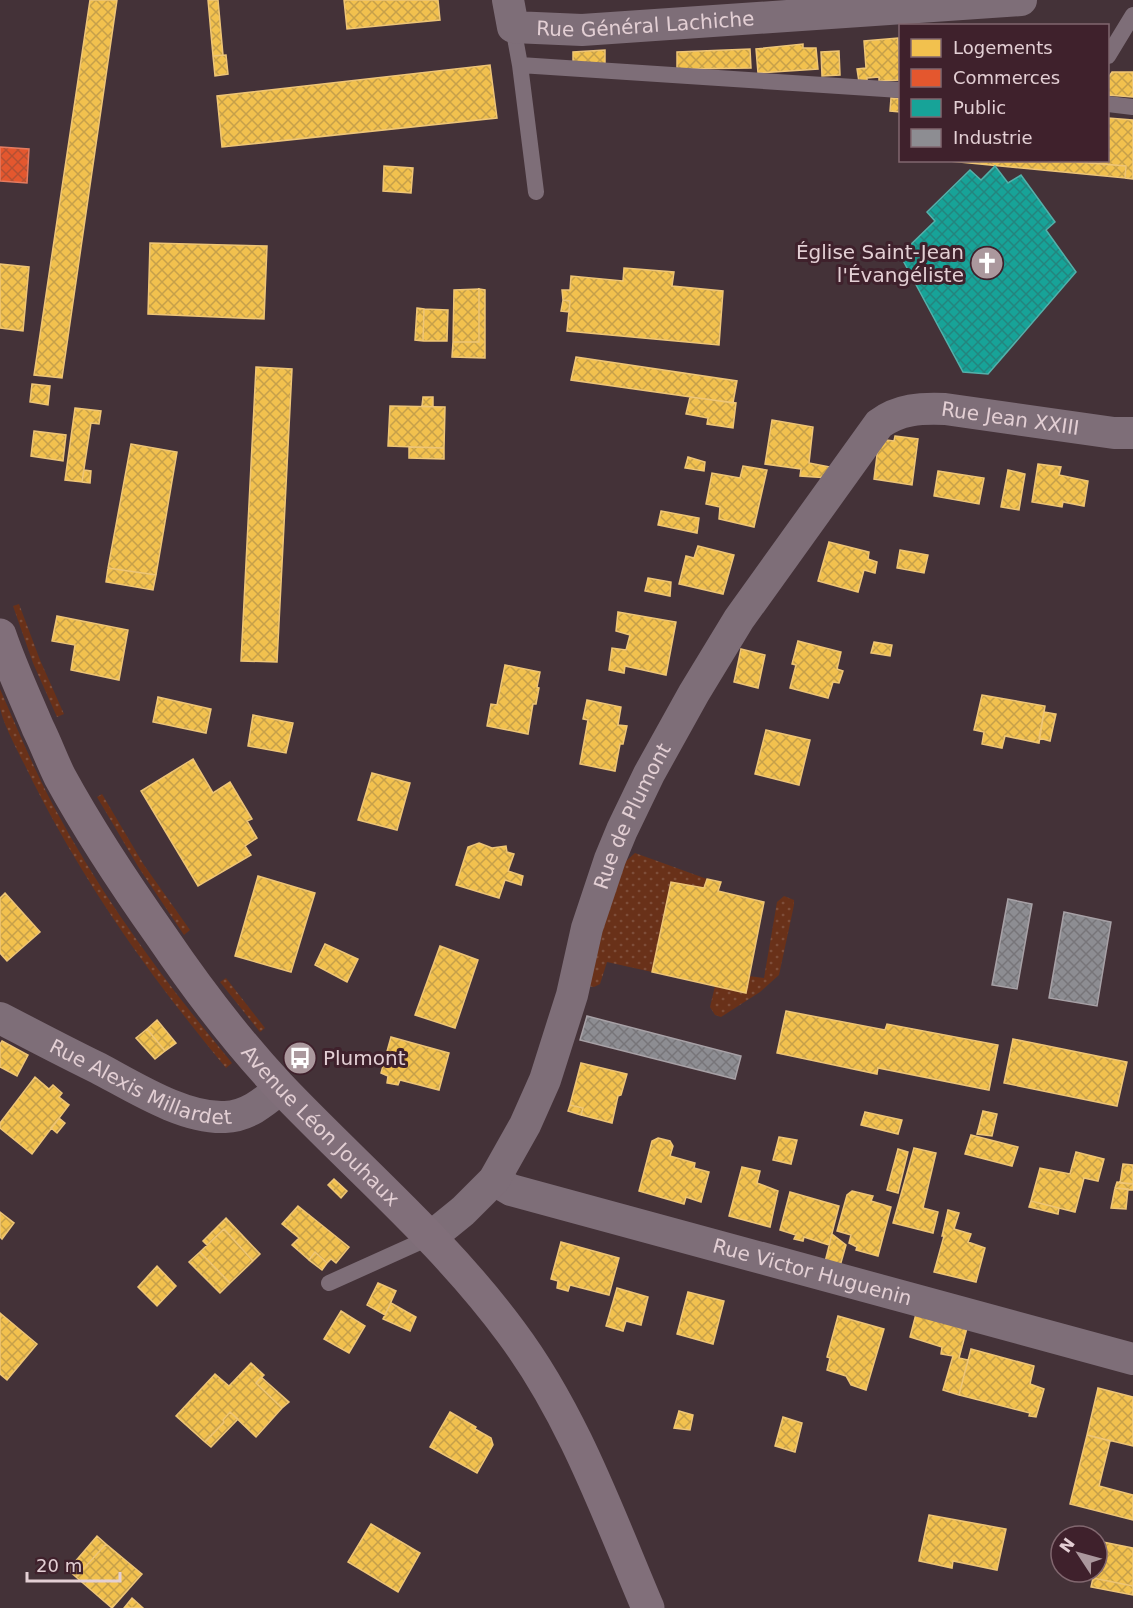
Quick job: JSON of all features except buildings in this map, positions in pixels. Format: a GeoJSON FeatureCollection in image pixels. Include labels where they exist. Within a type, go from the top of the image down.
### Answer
{"type":"FeatureCollection","features":[{"type":"Feature","properties":{"kind":"main road","name":"Avenue Léon Jouhaux"},"geometry":{"type":"LineString","coordinates":[[0,635],[59,775],[98,841],[193,983],[247,1051],[281,1088],[431,1238],[479,1292],[506,1325],[542,1378],[589,1468],[648,1608]]}},
{"type":"Feature","properties":{"kind":"street","name":"Rue Général Lachiche"},"geometry":{"type":"LineString","coordinates":[[511,13],[582,30],[1021,0]]}},
{"type":"Feature","properties":{"kind":"street","name":"Rue Jean XXIII"},"geometry":{"type":"LineString","coordinates":[[888,417],[904,411],[923,408],[945,409],[1114,433],[1133,433]]}},
{"type":"Feature","properties":{"kind":"street","name":"Rue de Plumont"},"geometry":{"type":"LineString","coordinates":[[431,1238],[463,1211],[494,1180],[525,1125],[545,1080],[572,995],[587,928],[622,830],[694,693],[739,619],[872,433],[888,417]]}},
{"type":"Feature","properties":{"kind":"street","name":"Rue Alexis Millardet"},"geometry":{"type":"LineString","coordinates":[[0,1018],[163,1101],[209,1117],[227,1117],[255,1109],[281,1088]]}},
{"type":"Feature","properties":{"kind":"street","name":"Rue Victor Huguenin"},"geometry":{"type":"LineString","coordinates":[[494,1180],[512,1190],[1133,1359]]}},
{"type":"Feature","properties":{"kind":"lane"},"geometry":{"type":"LineString","coordinates":[[511,13],[536,192]]}},
{"type":"Feature","properties":{"kind":"lane"},"geometry":{"type":"LineString","coordinates":[[1109,53],[1133,15]]}},
{"type":"Feature","properties":{"kind":"lane"},"geometry":{"type":"LineString","coordinates":[[520,65],[899,90]]}},
{"type":"Feature","properties":{"kind":"lane"},"geometry":{"type":"LineString","coordinates":[[1109,104],[1133,107]]}},
{"type":"Feature","properties":{"kind":"lane"},"geometry":{"type":"LineString","coordinates":[[329,1282],[431,1238]]}},
{"type":"Feature","properties":{"kind":"shaded area"},"geometry":{"type":"Polygon","coordinates":[[[19,604],[64,714],[57,717],[33,663],[13,606],[19,604]]]}},
{"type":"Feature","properties":{"kind":"shaded area"},"geometry":{"type":"Polygon","coordinates":[[[0,689],[53,805],[92,873],[183,1002],[232,1063],[226,1068],[146,965],[75,858],[9,733],[0,707],[0,689]]]}},
{"type":"Feature","properties":{"kind":"shaded area"},"geometry":{"type":"Polygon","coordinates":[[[102,794],[144,865],[190,930],[184,935],[139,868],[97,797],[102,794]]]}},
{"type":"Feature","properties":{"kind":"shaded area"},"geometry":{"type":"Polygon","coordinates":[[[635,853],[707,879],[704,888],[671,882],[652,972],[607,962],[600,984],[594,987],[587,986],[590,956],[626,861],[635,853]]]}},
{"type":"Feature","properties":{"kind":"shaded area"},"geometry":{"type":"Polygon","coordinates":[[[784,896],[794,900],[794,905],[779,975],[760,992],[721,1017],[715,1015],[710,1007],[715,986],[745,993],[749,976],[764,978],[777,902],[784,896]]]}},
{"type":"Feature","properties":{"kind":"shaded area"},"geometry":{"type":"Polygon","coordinates":[[[226,978],[265,1028],[260,1032],[220,982],[226,978]]]}},
{"type":"Feature","properties":{"kind":"place","name":"Église Saint-Jean l'Évangéliste"},"geometry":{"type":"Point","coordinates":[987,263]}},
{"type":"Feature","properties":{"kind":"place","name":"Plumont"},"geometry":{"type":"Point","coordinates":[300,1058]}}]}
